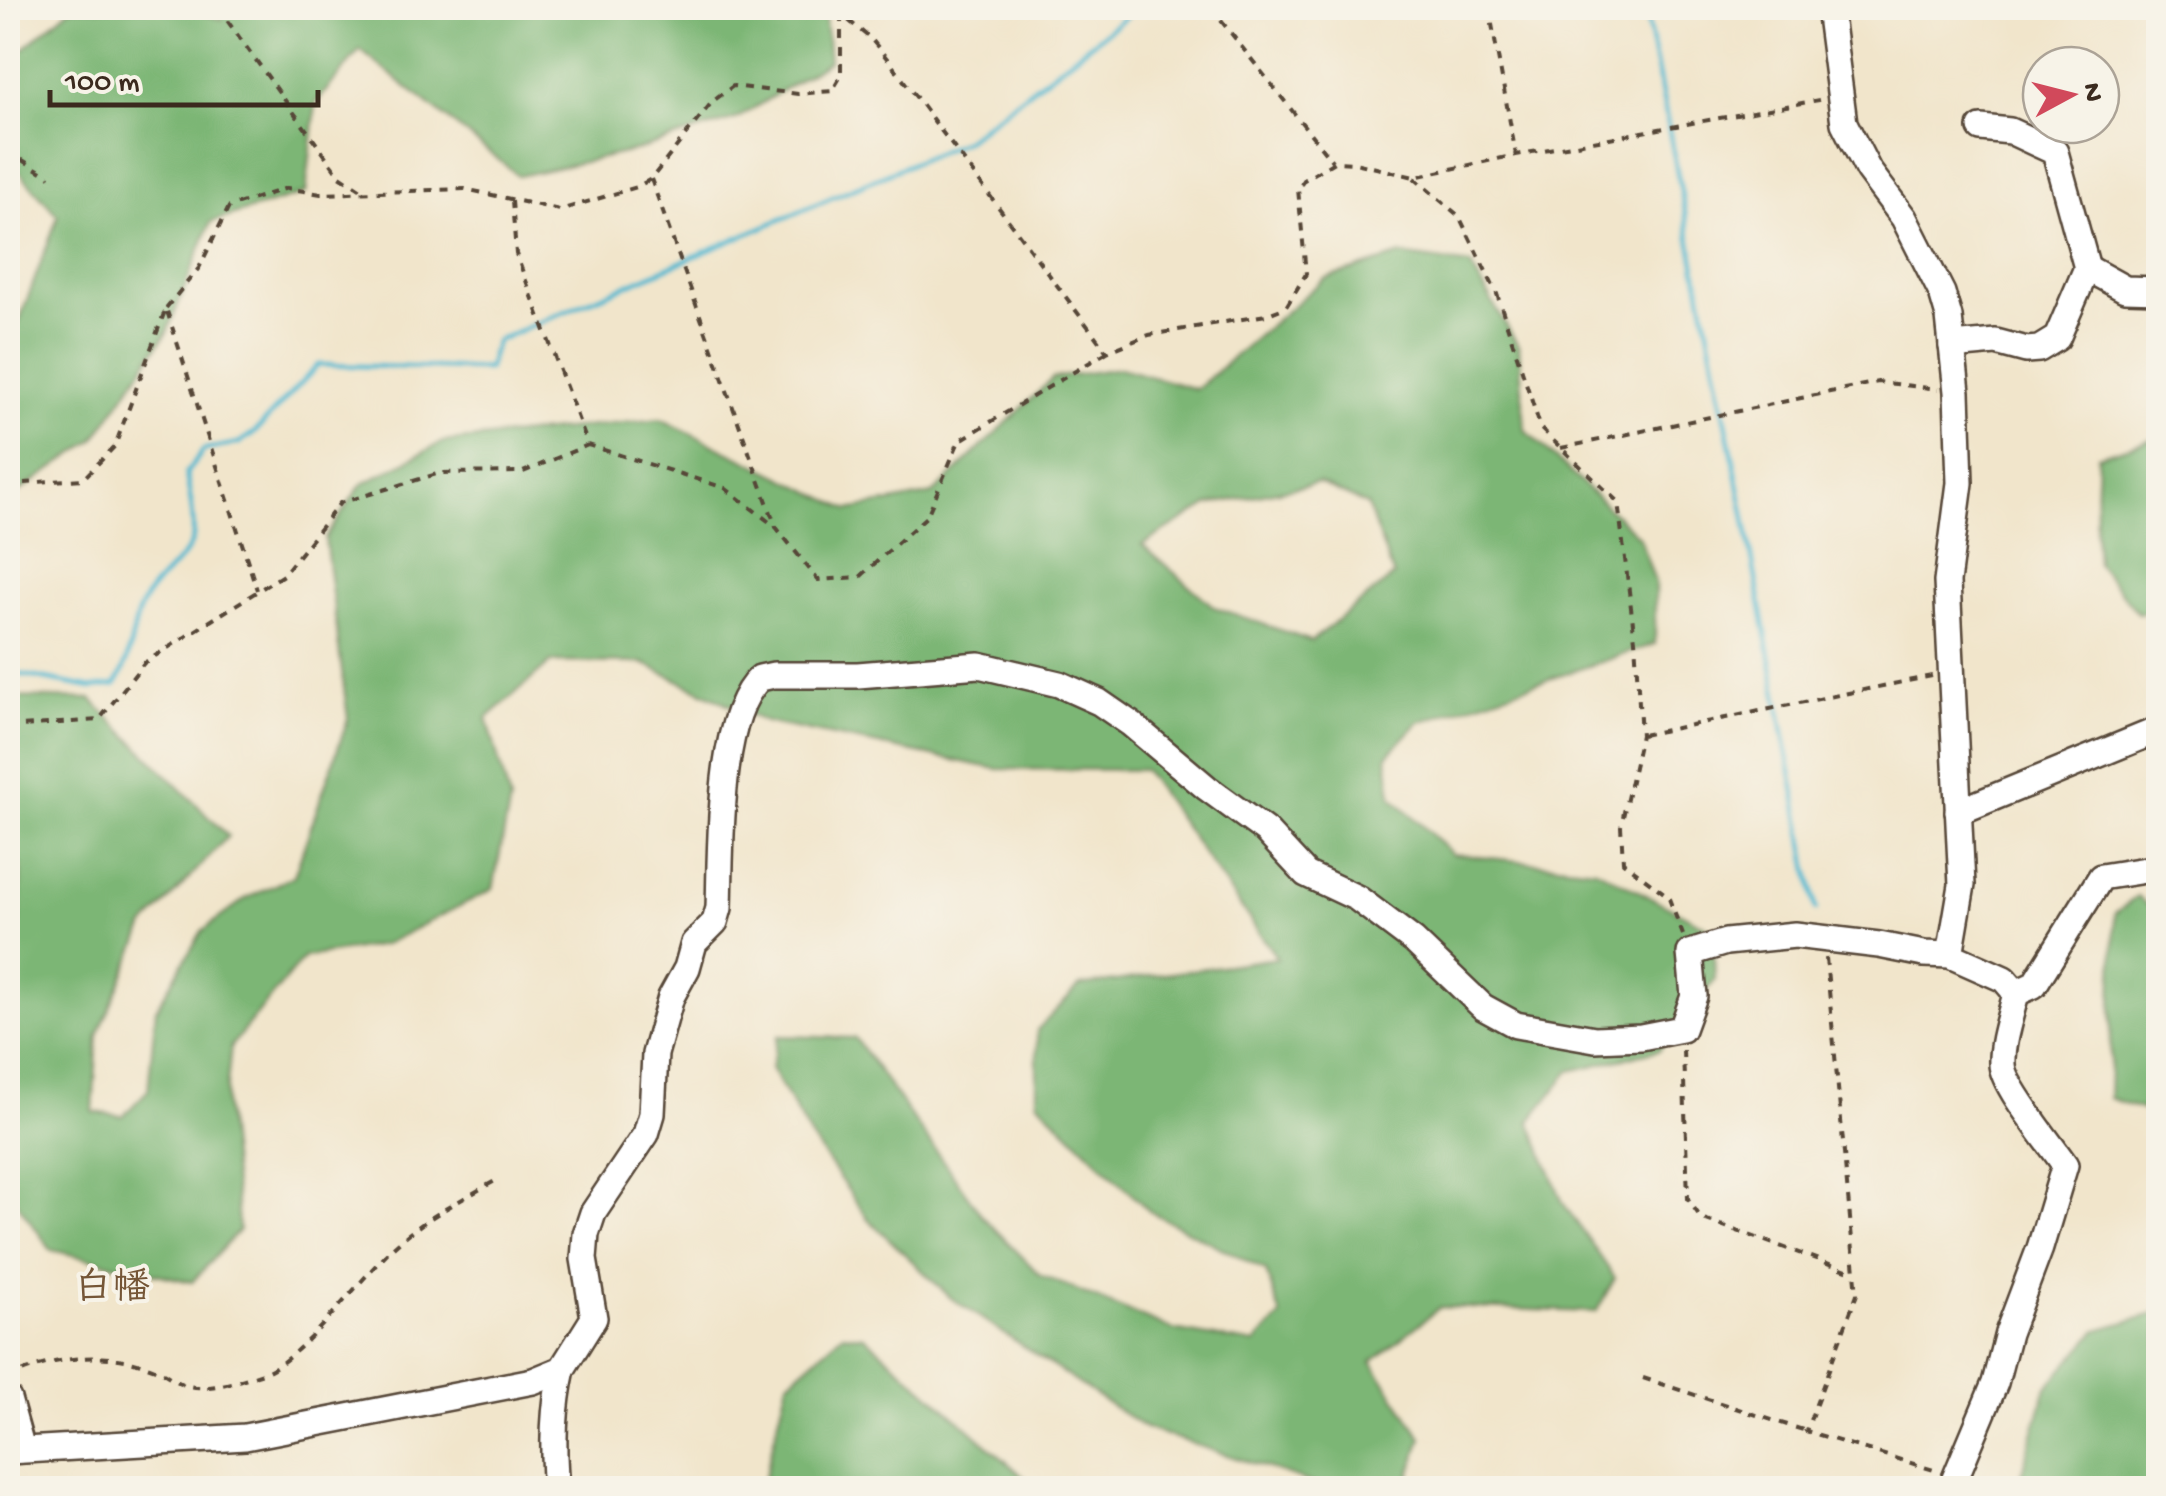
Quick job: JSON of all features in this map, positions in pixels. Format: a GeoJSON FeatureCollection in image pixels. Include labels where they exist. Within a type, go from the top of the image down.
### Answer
{"type":"FeatureCollection","features":[{"type":"Feature","properties":{"kind":"street"},"geometry":{"type":"LineString","coordinates":[[1829,8],[1844,124],[1868,170],[1904,218],[1942,293],[1952,346],[1960,483],[1947,582],[1962,885],[1950,955]]}},
{"type":"Feature","properties":{"kind":"street"},"geometry":{"type":"LineString","coordinates":[[1952,346],[1996,342],[2026,350],[2039,349],[2057,338],[2087,268],[2055,152],[2010,131],[1980,128]]}},
{"type":"Feature","properties":{"kind":"street"},"geometry":{"type":"LineString","coordinates":[[2087,268],[2125,289],[2158,290]]}},
{"type":"Feature","properties":{"kind":"street"},"geometry":{"type":"LineString","coordinates":[[556,1488],[555,1402],[562,1369],[594,1318],[584,1259],[590,1224],[593,1213],[646,1134],[652,1114],[655,1054],[671,997],[694,942],[714,922],[719,908],[722,807],[737,719],[740,704],[760,678],[979,665],[1059,684],[1099,702],[1266,830],[1306,874],[1357,898],[1414,941],[1484,1007],[1516,1025],[1551,1034],[1595,1039],[1641,1037],[1682,1029],[1694,996],[1690,953],[1726,942],[1795,935],[1950,955],[2004,980],[2016,993]]}},
{"type":"Feature","properties":{"kind":"street"},"geometry":{"type":"LineString","coordinates":[[1958,812],[2158,730]]}},
{"type":"Feature","properties":{"kind":"street"},"geometry":{"type":"LineString","coordinates":[[2016,993],[2034,985],[2101,877],[2158,868]]}},
{"type":"Feature","properties":{"kind":"street"},"geometry":{"type":"LineString","coordinates":[[1954,1483],[1995,1383],[2065,1165],[2024,1104],[2007,1086],[2002,1064],[2016,993]]}},
{"type":"Feature","properties":{"kind":"street"},"geometry":{"type":"LineString","coordinates":[[8,1398],[15,1450],[244,1437],[533,1381],[562,1369]]}},
{"type":"Feature","properties":{"kind":"path"},"geometry":{"type":"LineString","coordinates":[[218,8],[340,176],[365,192]]}},
{"type":"Feature","properties":{"kind":"path"},"geometry":{"type":"LineString","coordinates":[[1211,8],[1334,162]]}},
{"type":"Feature","properties":{"kind":"path"},"geometry":{"type":"LineString","coordinates":[[1489,8],[1516,155]]}},
{"type":"Feature","properties":{"kind":"path"},"geometry":{"type":"LineString","coordinates":[[841,11],[889,61],[1107,352]]}},
{"type":"Feature","properties":{"kind":"path"},"geometry":{"type":"LineString","coordinates":[[8,484],[83,478],[115,446],[166,308],[199,268],[229,207],[287,188],[321,194],[464,189],[560,210],[637,188],[651,179],[712,102],[733,86],[798,94],[832,91],[841,76],[841,11]]}},
{"type":"Feature","properties":{"kind":"path"},"geometry":{"type":"LineString","coordinates":[[8,727],[100,720],[144,662],[284,575],[340,503],[440,472],[523,472],[588,445],[725,488],[776,527],[818,580],[860,577],[926,516],[959,441],[1107,352],[1149,335],[1266,315],[1286,308],[1306,274],[1298,189],[1304,180],[1334,162],[1414,177],[1839,96]]}},
{"type":"Feature","properties":{"kind":"path"},"geometry":{"type":"LineString","coordinates":[[8,151],[50,178]]}},
{"type":"Feature","properties":{"kind":"path"},"geometry":{"type":"LineString","coordinates":[[1414,177],[1458,216],[1498,294],[1542,429],[1618,502],[1636,640],[1642,736],[1621,826],[1623,862],[1668,896],[1690,953]]}},
{"type":"Feature","properties":{"kind":"path"},"geometry":{"type":"LineString","coordinates":[[651,179],[776,527]]}},
{"type":"Feature","properties":{"kind":"path"},"geometry":{"type":"LineString","coordinates":[[512,200],[516,254],[588,445]]}},
{"type":"Feature","properties":{"kind":"path"},"geometry":{"type":"LineString","coordinates":[[166,308],[257,591]]}},
{"type":"Feature","properties":{"kind":"path"},"geometry":{"type":"LineString","coordinates":[[1561,448],[1878,382],[1957,392]]}},
{"type":"Feature","properties":{"kind":"path"},"geometry":{"type":"LineString","coordinates":[[1642,736],[1951,672]]}},
{"type":"Feature","properties":{"kind":"path"},"geometry":{"type":"LineString","coordinates":[[1806,1431],[1857,1294],[1824,940]]}},
{"type":"Feature","properties":{"kind":"path"},"geometry":{"type":"LineString","coordinates":[[1682,1029],[1688,1199],[1701,1218],[1855,1272]]}},
{"type":"Feature","properties":{"kind":"path"},"geometry":{"type":"LineString","coordinates":[[8,1378],[37,1364],[74,1358],[109,1359],[152,1367],[188,1386],[225,1384],[270,1371],[399,1242],[495,1181]]}},
{"type":"Feature","properties":{"kind":"path"},"geometry":{"type":"LineString","coordinates":[[1643,1378],[1954,1483]]}},
{"type":"Feature","properties":{"kind":"green space"},"geometry":{"type":"Polygon","coordinates":[[[71,8],[184,8],[222,19],[222,8],[824,8],[829,61],[738,118],[634,151],[519,176],[360,50],[316,103],[306,193],[211,222],[167,332],[94,440],[17,493],[8,495],[8,340],[19,322],[58,216],[8,159],[8,62],[71,8]]]}},
{"type":"Feature","properties":{"kind":"green space"},"geometry":{"type":"Polygon","coordinates":[[[1401,255],[1470,265],[1519,347],[1525,430],[1639,537],[1655,582],[1655,644],[1419,722],[1387,756],[1392,797],[1452,854],[1596,869],[1713,930],[1715,980],[1659,1050],[1570,1071],[1530,1121],[1563,1203],[1615,1278],[1596,1312],[1440,1307],[1372,1362],[1422,1438],[1408,1481],[1380,1488],[1327,1488],[1145,1428],[951,1298],[868,1219],[810,1136],[771,1068],[778,1036],[855,1038],[983,1217],[1040,1275],[1173,1330],[1255,1344],[1281,1316],[1266,1271],[1149,1211],[1037,1101],[1037,1030],[1080,986],[1277,958],[1144,770],[997,769],[765,722],[643,663],[551,662],[487,718],[510,801],[493,889],[383,945],[304,957],[231,1046],[225,1103],[239,1230],[192,1282],[51,1250],[8,1190],[8,925],[19,922],[21,866],[8,846],[8,697],[91,699],[228,836],[145,926],[98,1035],[93,1112],[123,1116],[148,1090],[156,1009],[202,931],[245,899],[294,876],[348,719],[325,538],[361,485],[443,442],[661,419],[849,510],[933,494],[1053,378],[1120,368],[1196,389],[1324,279],[1401,255]],[[1318,483],[1208,505],[1142,545],[1214,607],[1311,641],[1394,576],[1367,505],[1318,483]]]}},
{"type":"Feature","properties":{"kind":"green space"},"geometry":{"type":"Polygon","coordinates":[[[2158,437],[2158,611],[2138,613],[2097,564],[2098,456],[2158,437]]]}},
{"type":"Feature","properties":{"kind":"green space"},"geometry":{"type":"Polygon","coordinates":[[[2137,897],[2158,913],[2158,1115],[2109,1098],[2115,913],[2137,897]]]}},
{"type":"Feature","properties":{"kind":"green space"},"geometry":{"type":"Polygon","coordinates":[[[2158,1313],[2158,1488],[2017,1488],[2047,1387],[2097,1330],[2158,1313]]]}},
{"type":"Feature","properties":{"kind":"green space"},"geometry":{"type":"Polygon","coordinates":[[[843,1334],[864,1336],[1026,1479],[1044,1488],[762,1488],[788,1382],[843,1334]]]}},
{"type":"Feature","properties":{"kind":"waterway"},"geometry":{"type":"LineString","coordinates":[[8,672],[92,688],[115,685],[146,597],[191,544],[193,520],[186,473],[204,450],[239,443],[255,432],[318,365],[488,369],[496,341],[964,141],[1137,8]]}},
{"type":"Feature","properties":{"kind":"waterway"},"geometry":{"type":"LineString","coordinates":[[1645,8],[1744,513],[1816,909]]}},
{"type":"Feature","properties":{"kind":"district","name":"白幡"},"geometry":{"type":"Point","coordinates":[112,1291]}}]}
